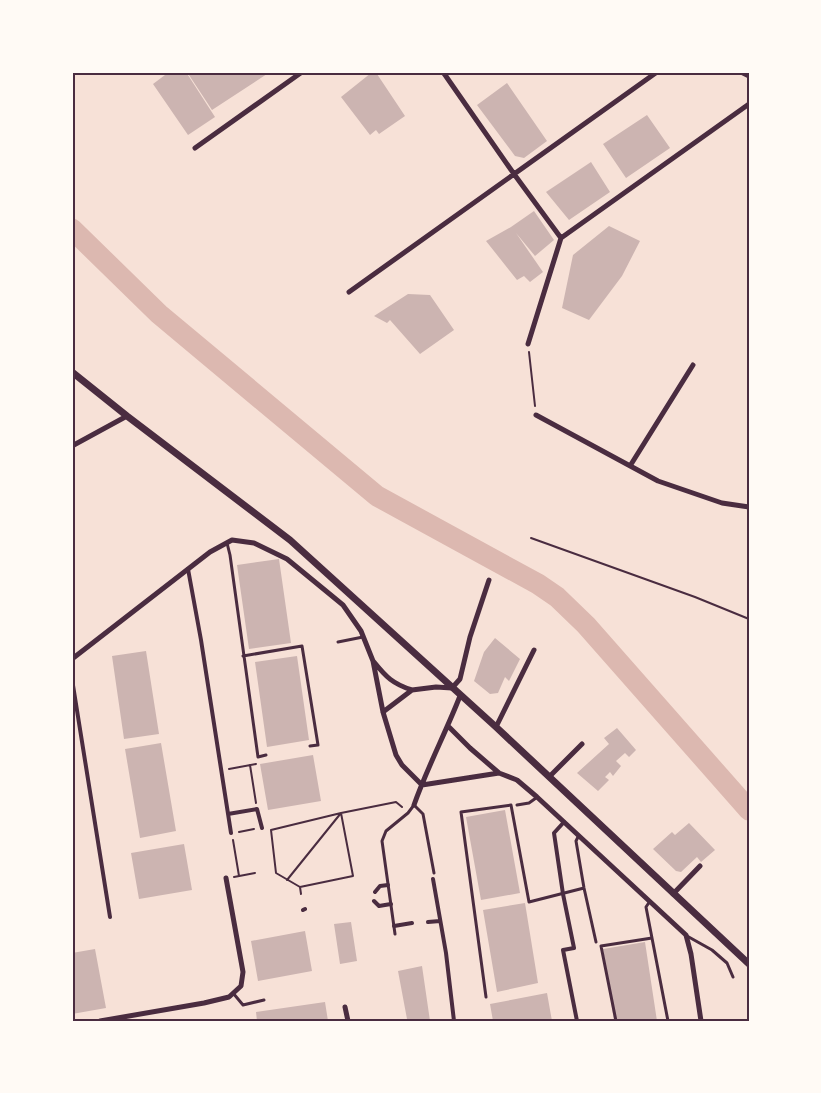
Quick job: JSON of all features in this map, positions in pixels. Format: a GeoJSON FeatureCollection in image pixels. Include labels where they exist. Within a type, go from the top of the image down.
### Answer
{"type":"FeatureCollection","features":[{"type":"Feature","properties":{"kind":"street"},"geometry":{"type":"LineString","coordinates":[[195,147],[302,72]]}},
{"type":"Feature","properties":{"kind":"street"},"geometry":{"type":"LineString","coordinates":[[443,72],[561,238]]}},
{"type":"Feature","properties":{"kind":"street"},"geometry":{"type":"LineString","coordinates":[[350,292],[657,72]]}},
{"type":"Feature","properties":{"kind":"street"},"geometry":{"type":"LineString","coordinates":[[741,72],[749,76]]}},
{"type":"Feature","properties":{"kind":"street"},"geometry":{"type":"LineString","coordinates":[[528,344],[561,238],[749,104]]}},
{"type":"Feature","properties":{"kind":"street"},"geometry":{"type":"LineString","coordinates":[[630,466],[693,365]]}},
{"type":"Feature","properties":{"kind":"street"},"geometry":{"type":"LineString","coordinates":[[72,372],[290,540],[496,727],[749,964]]}},
{"type":"Feature","properties":{"kind":"street"},"geometry":{"type":"LineString","coordinates":[[536,415],[658,481],[722,503],[749,507]]}},
{"type":"Feature","properties":{"kind":"street"},"geometry":{"type":"LineString","coordinates":[[72,446],[127,416]]}},
{"type":"Feature","properties":{"kind":"street"},"geometry":{"type":"LineString","coordinates":[[72,659],[210,552],[232,540],[254,543],[287,559],[343,605],[361,631],[373,661],[383,712],[396,755],[402,765],[422,784]]}},
{"type":"Feature","properties":{"kind":"street"},"geometry":{"type":"LineString","coordinates":[[188,569],[231,833]]}},
{"type":"Feature","properties":{"kind":"street"},"geometry":{"type":"LineString","coordinates":[[452,688],[460,679],[470,637],[489,580]]}},
{"type":"Feature","properties":{"kind":"street"},"geometry":{"type":"LineString","coordinates":[[496,727],[534,650]]}},
{"type":"Feature","properties":{"kind":"street"},"geometry":{"type":"LineString","coordinates":[[373,661],[387,678],[398,686],[412,690],[452,688]]}},
{"type":"Feature","properties":{"kind":"street"},"geometry":{"type":"LineString","coordinates":[[72,679],[110,917]]}},
{"type":"Feature","properties":{"kind":"street"},"geometry":{"type":"LineString","coordinates":[[383,712],[412,690]]}},
{"type":"Feature","properties":{"kind":"street"},"geometry":{"type":"LineString","coordinates":[[414,805],[460,696]]}},
{"type":"Feature","properties":{"kind":"street"},"geometry":{"type":"LineString","coordinates":[[448,726],[499,773],[517,780],[537,797],[686,935],[701,1021]]}},
{"type":"Feature","properties":{"kind":"street"},"geometry":{"type":"LineString","coordinates":[[549,777],[582,744]]}},
{"type":"Feature","properties":{"kind":"street"},"geometry":{"type":"LineString","coordinates":[[422,784],[499,773]]}},
{"type":"Feature","properties":{"kind":"street"},"geometry":{"type":"LineString","coordinates":[[228,814],[257,809],[262,828]]}},
{"type":"Feature","properties":{"kind":"street"},"geometry":{"type":"LineString","coordinates":[[564,822],[554,833],[574,948],[563,951],[577,1021]]}},
{"type":"Feature","properties":{"kind":"street"},"geometry":{"type":"LineString","coordinates":[[673,894],[700,866]]}},
{"type":"Feature","properties":{"kind":"street"},"geometry":{"type":"LineString","coordinates":[[100,1021],[229,997],[241,986],[243,972],[226,878]]}},
{"type":"Feature","properties":{"kind":"street"},"geometry":{"type":"LineString","coordinates":[[433,879],[454,1021]]}},
{"type":"Feature","properties":{"kind":"street"},"geometry":{"type":"LineString","coordinates":[[375,892],[380,886],[388,885]]}},
{"type":"Feature","properties":{"kind":"street"},"geometry":{"type":"LineString","coordinates":[[374,901],[379,906],[391,904]]}},
{"type":"Feature","properties":{"kind":"street"},"geometry":{"type":"LineString","coordinates":[[428,922],[441,921]]}},
{"type":"Feature","properties":{"kind":"street"},"geometry":{"type":"LineString","coordinates":[[394,926],[412,924]]}},
{"type":"Feature","properties":{"kind":"street"},"geometry":{"type":"LineString","coordinates":[[345,1007],[348,1021]]}},
{"type":"Feature","properties":{"kind":"lane"},"geometry":{"type":"LineString","coordinates":[[227,543],[258,757],[266,755]]}},
{"type":"Feature","properties":{"kind":"lane"},"geometry":{"type":"LineString","coordinates":[[338,642],[363,637]]}},
{"type":"Feature","properties":{"kind":"lane"},"geometry":{"type":"LineString","coordinates":[[243,656],[302,646],[318,745],[310,746]]}},
{"type":"Feature","properties":{"kind":"lane"},"geometry":{"type":"LineString","coordinates":[[517,805],[529,803],[537,797]]}},
{"type":"Feature","properties":{"kind":"lane"},"geometry":{"type":"LineString","coordinates":[[394,934],[382,842],[386,831],[414,805],[423,814],[434,873]]}},
{"type":"Feature","properties":{"kind":"lane"},"geometry":{"type":"LineString","coordinates":[[486,997],[461,812],[511,805],[529,902],[584,888]]}},
{"type":"Feature","properties":{"kind":"lane"},"geometry":{"type":"LineString","coordinates":[[579,836],[576,841],[596,942]]}},
{"type":"Feature","properties":{"kind":"lane"},"geometry":{"type":"LineString","coordinates":[[650,901],[646,907],[668,1021]]}},
{"type":"Feature","properties":{"kind":"lane"},"geometry":{"type":"LineString","coordinates":[[686,935],[712,950],[727,963],[733,976]]}},
{"type":"Feature","properties":{"kind":"lane"},"geometry":{"type":"LineString","coordinates":[[616,1021],[601,945],[652,938]]}},
{"type":"Feature","properties":{"kind":"lane"},"geometry":{"type":"LineString","coordinates":[[233,993],[243,1005],[264,1000]]}},
{"type":"Feature","properties":{"kind":"path"},"geometry":{"type":"LineString","coordinates":[[528,344],[536,415]]}},
{"type":"Feature","properties":{"kind":"path"},"geometry":{"type":"LineString","coordinates":[[531,538],[695,597],[749,619]]}},
{"type":"Feature","properties":{"kind":"path"},"geometry":{"type":"LineString","coordinates":[[221,771],[251,765],[256,803]]}},
{"type":"Feature","properties":{"kind":"path"},"geometry":{"type":"LineString","coordinates":[[239,876],[231,833],[266,827],[271,830],[396,802],[408,813]]}},
{"type":"Feature","properties":{"kind":"path"},"geometry":{"type":"LineString","coordinates":[[287,880],[342,813]]}},
{"type":"Feature","properties":{"kind":"path"},"geometry":{"type":"LineString","coordinates":[[271,830],[276,873],[287,880],[300,887],[353,876],[342,813]]}},
{"type":"Feature","properties":{"kind":"path"},"geometry":{"type":"LineString","coordinates":[[271,870],[276,869]]}},
{"type":"Feature","properties":{"kind":"path"},"geometry":{"type":"LineString","coordinates":[[226,878],[255,873]]}},
{"type":"Feature","properties":{"kind":"path"},"geometry":{"type":"LineString","coordinates":[[300,887],[301,894]]}},
{"type":"Feature","properties":{"kind":"building"},"geometry":{"type":"Polygon","coordinates":[[[169,72],[186,72],[215,117],[188,135],[153,84],[169,72]]]}},
{"type":"Feature","properties":{"kind":"building"},"geometry":{"type":"Polygon","coordinates":[[[187,72],[270,72],[212,110],[187,72]]]}},
{"type":"Feature","properties":{"kind":"building"},"geometry":{"type":"Polygon","coordinates":[[[371,73],[377,74],[405,116],[379,134],[376,130],[370,135],[341,97],[371,73]]]}},
{"type":"Feature","properties":{"kind":"building"},"geometry":{"type":"Polygon","coordinates":[[[507,83],[547,141],[524,158],[515,156],[477,105],[507,83]]]}},
{"type":"Feature","properties":{"kind":"building"},"geometry":{"type":"Polygon","coordinates":[[[647,115],[670,148],[626,178],[603,144],[647,115]]]}},
{"type":"Feature","properties":{"kind":"building"},"geometry":{"type":"Polygon","coordinates":[[[591,162],[610,192],[569,220],[546,192],[591,162]]]}},
{"type":"Feature","properties":{"kind":"building"},"geometry":{"type":"Polygon","coordinates":[[[534,211],[554,240],[535,256],[516,233],[543,272],[530,282],[524,276],[517,280],[486,241],[534,211]]]}},
{"type":"Feature","properties":{"kind":"building"},"geometry":{"type":"Polygon","coordinates":[[[609,226],[640,241],[622,276],[589,320],[562,308],[573,255],[609,226]]]}},
{"type":"Feature","properties":{"kind":"building"},"geometry":{"type":"Polygon","coordinates":[[[408,294],[430,295],[454,330],[420,354],[390,320],[387,323],[374,316],[408,294]]]}},
{"type":"Feature","properties":{"kind":"building"},"geometry":{"type":"Polygon","coordinates":[[[279,559],[291,643],[249,649],[237,565],[279,559]]]}},
{"type":"Feature","properties":{"kind":"building"},"geometry":{"type":"Polygon","coordinates":[[[495,638],[520,659],[509,681],[505,677],[498,693],[490,694],[474,681],[484,652],[495,638]]]}},
{"type":"Feature","properties":{"kind":"building"},"geometry":{"type":"Polygon","coordinates":[[[146,651],[159,734],[124,739],[112,656],[146,651]]]}},
{"type":"Feature","properties":{"kind":"building"},"geometry":{"type":"Polygon","coordinates":[[[297,656],[309,740],[267,747],[255,662],[297,656]]]}},
{"type":"Feature","properties":{"kind":"building"},"geometry":{"type":"Polygon","coordinates":[[[617,728],[636,750],[629,757],[625,753],[616,761],[621,766],[613,776],[610,772],[605,777],[609,780],[598,791],[577,773],[609,744],[604,738],[617,728]]]}},
{"type":"Feature","properties":{"kind":"building"},"geometry":{"type":"Polygon","coordinates":[[[161,743],[176,831],[140,838],[125,749],[161,743]]]}},
{"type":"Feature","properties":{"kind":"building"},"geometry":{"type":"Polygon","coordinates":[[[313,755],[321,801],[268,810],[260,764],[313,755]]]}},
{"type":"Feature","properties":{"kind":"building"},"geometry":{"type":"Polygon","coordinates":[[[505,810],[520,893],[481,900],[466,817],[505,810]]]}},
{"type":"Feature","properties":{"kind":"building"},"geometry":{"type":"Polygon","coordinates":[[[689,823],[715,850],[701,862],[697,857],[681,872],[676,871],[653,849],[672,832],[675,835],[689,823]]]}},
{"type":"Feature","properties":{"kind":"building"},"geometry":{"type":"Polygon","coordinates":[[[184,844],[192,890],[139,899],[131,853],[184,844]]]}},
{"type":"Feature","properties":{"kind":"building"},"geometry":{"type":"Polygon","coordinates":[[[525,903],[538,983],[497,992],[483,910],[525,903]]]}},
{"type":"Feature","properties":{"kind":"building"},"geometry":{"type":"Polygon","coordinates":[[[351,922],[357,961],[340,964],[334,924],[351,922]]]}},
{"type":"Feature","properties":{"kind":"building"},"geometry":{"type":"Polygon","coordinates":[[[305,931],[312,971],[258,981],[251,941],[305,931]]]}},
{"type":"Feature","properties":{"kind":"building"},"geometry":{"type":"Polygon","coordinates":[[[645,942],[657,1021],[614,1021],[603,949],[645,942]]]}},
{"type":"Feature","properties":{"kind":"building"},"geometry":{"type":"Polygon","coordinates":[[[95,949],[106,1008],[72,1014],[72,953],[95,949]]]}},
{"type":"Feature","properties":{"kind":"building"},"geometry":{"type":"Polygon","coordinates":[[[422,966],[430,1021],[402,1021],[407,1019],[398,971],[422,966]]]}},
{"type":"Feature","properties":{"kind":"building"},"geometry":{"type":"Polygon","coordinates":[[[547,993],[552,1021],[493,1021],[490,1004],[547,993]]]}},
{"type":"Feature","properties":{"kind":"building"},"geometry":{"type":"Polygon","coordinates":[[[325,1002],[328,1021],[257,1021],[256,1012],[325,1002]]]}},
{"type":"Feature","properties":{"kind":"waterway"},"geometry":{"type":"LineString","coordinates":[[72,229],[159,314],[377,496],[538,584],[557,597],[586,625],[749,810]]}}]}
